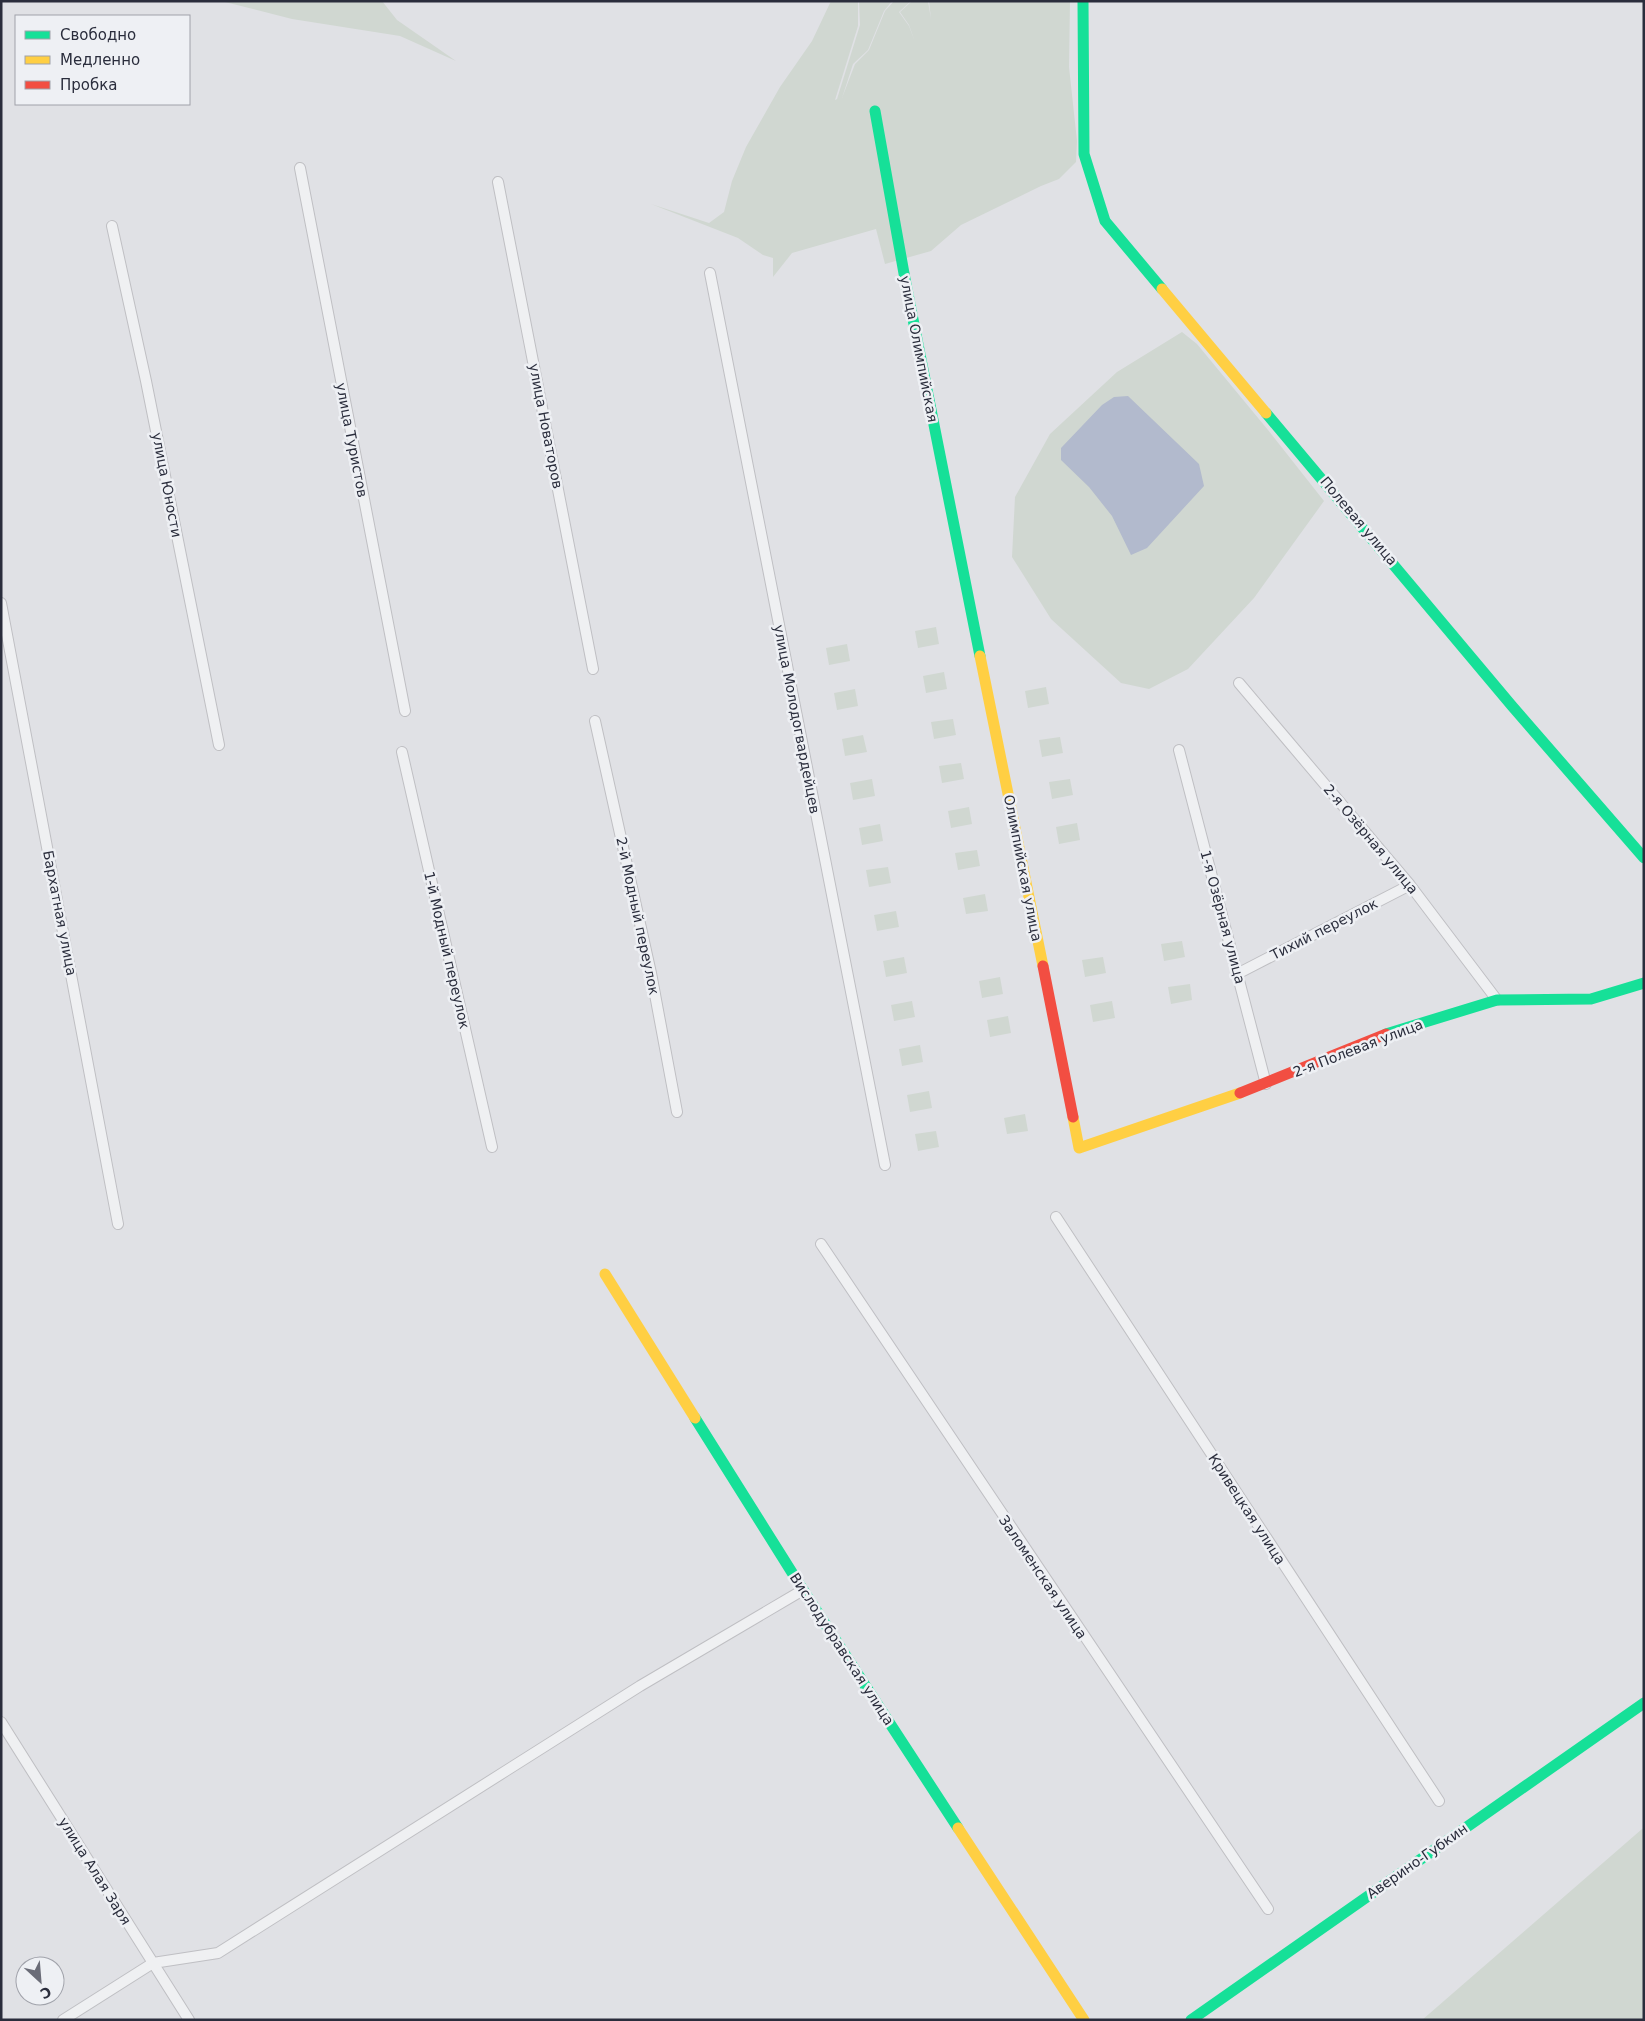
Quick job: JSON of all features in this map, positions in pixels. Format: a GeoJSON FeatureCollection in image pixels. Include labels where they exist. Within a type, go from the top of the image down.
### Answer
{"type":"FeatureCollection","features":[{"type":"Feature","properties":{"kind":"street","name":"Полевая улица"},"geometry":{"type":"LineString","coordinates":[[1083,1],[1084,154],[1106,221],[1512,706],[1644,858]]}},
{"type":"Feature","properties":{"kind":"street","name":"улица Олимпийская"},"geometry":{"type":"LineString","coordinates":[[875,111],[905,279],[966,588]]}},
{"type":"Feature","properties":{"kind":"street","name":"улица Туристов"},"geometry":{"type":"LineString","coordinates":[[300,168],[405,711]]}},
{"type":"Feature","properties":{"kind":"street","name":"улица Новаторов"},"geometry":{"type":"LineString","coordinates":[[498,182],[593,669]]}},
{"type":"Feature","properties":{"kind":"street","name":"улица Юности"},"geometry":{"type":"LineString","coordinates":[[112,226],[148,390],[218,745]]}},
{"type":"Feature","properties":{"kind":"street","name":"улица Молодогвардейцев"},"geometry":{"type":"LineString","coordinates":[[710,273],[885,1165]]}},
{"type":"Feature","properties":{"kind":"street","name":"Олимпийская улица"},"geometry":{"type":"LineString","coordinates":[[966,588],[1079,1148]]}},
{"type":"Feature","properties":{"kind":"street","name":"Бархатная улица"},"geometry":{"type":"LineString","coordinates":[[1,603],[118,1224]]}},
{"type":"Feature","properties":{"kind":"street","name":"2-я Озёрная улица"},"geometry":{"type":"LineString","coordinates":[[1239,683],[1410,885],[1497,1000]]}},
{"type":"Feature","properties":{"kind":"street","name":"2-й Модный переулок"},"geometry":{"type":"LineString","coordinates":[[595,721],[652,973],[678,1112]]}},
{"type":"Feature","properties":{"kind":"street","name":"1-я Озёрная улица"},"geometry":{"type":"LineString","coordinates":[[1179,750],[1266,1084]]}},
{"type":"Feature","properties":{"kind":"street","name":"1-й Модный переулок"},"geometry":{"type":"LineString","coordinates":[[402,752],[492,1147]]}},
{"type":"Feature","properties":{"kind":"street","name":"Тихий переулок"},"geometry":{"type":"LineString","coordinates":[[1238,974],[1410,885]]}},
{"type":"Feature","properties":{"kind":"street","name":"2-я Полевая улица"},"geometry":{"type":"LineString","coordinates":[[1079,1148],[1266,1084],[1391,1032],[1497,1000],[1591,1000],[1644,983]]}},
{"type":"Feature","properties":{"kind":"street","name":"Кривецкая улица"},"geometry":{"type":"LineString","coordinates":[[1056,1217],[1439,1801]]}},
{"type":"Feature","properties":{"kind":"street","name":"Заломенская улица"},"geometry":{"type":"LineString","coordinates":[[821,1244],[1268,1909]]}},
{"type":"Feature","properties":{"kind":"street","name":"Вислодубравская улица"},"geometry":{"type":"LineString","coordinates":[[605,1274],[803,1590],[1084,2020]]}},
{"type":"Feature","properties":{"kind":"street"},"geometry":{"type":"LineString","coordinates":[[63,2020],[153,1963],[218,1953],[640,1686],[803,1590]]}},
{"type":"Feature","properties":{"kind":"street","name":"Аверино-Губкин"},"geometry":{"type":"LineString","coordinates":[[1191,2020],[1644,1703]]}},
{"type":"Feature","properties":{"kind":"street","name":"улица Алая Заря"},"geometry":{"type":"LineString","coordinates":[[1,1722],[189,2020]]}},
{"type":"Feature","properties":{"kind":"shaded area"},"geometry":{"type":"Polygon","coordinates":[[[221,1],[382,1],[397,20],[456,61],[400,36],[292,19],[221,1]]]}},
{"type":"Feature","properties":{"kind":"shaded area"},"geometry":{"type":"Polygon","coordinates":[[[831,1],[858,1],[858,26],[835,100],[837,99],[860,25],[859,1],[892,1],[884,11],[868,50],[853,64],[842,98],[855,64],[869,50],[885,11],[894,1],[911,1],[899,12],[909,26],[915,42],[909,25],[900,12],[912,1],[928,1],[931,19],[929,1],[1070,1],[1069,67],[1077,141],[1076,162],[1059,179],[961,225],[931,251],[885,264],[876,229],[792,253],[773,277],[773,258],[763,255],[738,238],[651,204],[709,223],[724,212],[732,181],[746,147],[780,87],[812,41],[831,1]]]}},
{"type":"Feature","properties":{"kind":"shaded area"},"geometry":{"type":"Polygon","coordinates":[[[1182,332],[1197,344],[1324,501],[1254,598],[1188,669],[1149,689],[1121,683],[1051,619],[1012,557],[1015,497],[1050,434],[1117,372],[1182,332]]]}},
{"type":"Feature","properties":{"kind":"shaded area"},"geometry":{"type":"Polygon","coordinates":[[[936,627],[939,644],[918,648],[915,631],[936,627]]]}},
{"type":"Feature","properties":{"kind":"shaded area"},"geometry":{"type":"Polygon","coordinates":[[[847,644],[850,661],[829,665],[826,648],[847,644]]]}},
{"type":"Feature","properties":{"kind":"shaded area"},"geometry":{"type":"Polygon","coordinates":[[[944,672],[947,689],[926,693],[923,676],[944,672]]]}},
{"type":"Feature","properties":{"kind":"shaded area"},"geometry":{"type":"Polygon","coordinates":[[[1046,687],[1049,704],[1028,708],[1025,691],[1046,687]]]}},
{"type":"Feature","properties":{"kind":"shaded area"},"geometry":{"type":"Polygon","coordinates":[[[855,689],[858,706],[837,710],[834,693],[855,689]]]}},
{"type":"Feature","properties":{"kind":"shaded area"},"geometry":{"type":"Polygon","coordinates":[[[953,719],[956,735],[934,739],[931,722],[953,719]]]}},
{"type":"Feature","properties":{"kind":"shaded area"},"geometry":{"type":"Polygon","coordinates":[[[863,735],[867,752],[845,756],[842,739],[863,735]]]}},
{"type":"Feature","properties":{"kind":"shaded area"},"geometry":{"type":"Polygon","coordinates":[[[1060,737],[1063,753],[1042,757],[1039,740],[1060,737]]]}},
{"type":"Feature","properties":{"kind":"shaded area"},"geometry":{"type":"Polygon","coordinates":[[[961,763],[964,779],[942,783],[939,766],[961,763]]]}},
{"type":"Feature","properties":{"kind":"shaded area"},"geometry":{"type":"Polygon","coordinates":[[[872,779],[875,796],[853,800],[850,783],[872,779]]]}},
{"type":"Feature","properties":{"kind":"shaded area"},"geometry":{"type":"Polygon","coordinates":[[[1070,779],[1073,795],[1052,799],[1049,782],[1070,779]]]}},
{"type":"Feature","properties":{"kind":"shaded area"},"geometry":{"type":"Polygon","coordinates":[[[969,807],[972,824],[951,828],[948,811],[969,807]]]}},
{"type":"Feature","properties":{"kind":"shaded area"},"geometry":{"type":"Polygon","coordinates":[[[1077,823],[1080,840],[1059,844],[1056,827],[1077,823]]]}},
{"type":"Feature","properties":{"kind":"shaded area"},"geometry":{"type":"Polygon","coordinates":[[[880,824],[883,841],[862,845],[859,828],[880,824]]]}},
{"type":"Feature","properties":{"kind":"shaded area"},"geometry":{"type":"Polygon","coordinates":[[[977,850],[980,866],[958,870],[955,853],[977,850]]]}},
{"type":"Feature","properties":{"kind":"shaded area"},"geometry":{"type":"Polygon","coordinates":[[[888,867],[891,883],[869,887],[866,870],[888,867]]]}},
{"type":"Feature","properties":{"kind":"shaded area"},"geometry":{"type":"Polygon","coordinates":[[[985,894],[988,911],[966,914],[963,898],[985,894]]]}},
{"type":"Feature","properties":{"kind":"shaded area"},"geometry":{"type":"Polygon","coordinates":[[[896,911],[899,927],[877,931],[874,915],[896,911]]]}},
{"type":"Feature","properties":{"kind":"shaded area"},"geometry":{"type":"Polygon","coordinates":[[[1182,941],[1185,957],[1164,961],[1161,944],[1182,941]]]}},
{"type":"Feature","properties":{"kind":"shaded area"},"geometry":{"type":"Polygon","coordinates":[[[904,957],[907,973],[886,977],[883,961],[904,957]]]}},
{"type":"Feature","properties":{"kind":"shaded area"},"geometry":{"type":"Polygon","coordinates":[[[1103,957],[1106,973],[1085,977],[1082,960],[1103,957]]]}},
{"type":"Feature","properties":{"kind":"shaded area"},"geometry":{"type":"Polygon","coordinates":[[[1000,977],[1003,994],[982,998],[979,981],[1000,977]]]}},
{"type":"Feature","properties":{"kind":"shaded area"},"geometry":{"type":"Polygon","coordinates":[[[1190,984],[1192,1000],[1171,1004],[1168,987],[1190,984]]]}},
{"type":"Feature","properties":{"kind":"shaded area"},"geometry":{"type":"Polygon","coordinates":[[[912,1001],[915,1017],[894,1021],[891,1005],[912,1001]]]}},
{"type":"Feature","properties":{"kind":"shaded area"},"geometry":{"type":"Polygon","coordinates":[[[1112,1001],[1115,1018],[1093,1022],[1090,1005],[1112,1001]]]}},
{"type":"Feature","properties":{"kind":"shaded area"},"geometry":{"type":"Polygon","coordinates":[[[1008,1016],[1011,1033],[990,1037],[987,1020],[1008,1016]]]}},
{"type":"Feature","properties":{"kind":"shaded area"},"geometry":{"type":"Polygon","coordinates":[[[920,1045],[923,1062],[902,1066],[899,1049],[920,1045]]]}},
{"type":"Feature","properties":{"kind":"shaded area"},"geometry":{"type":"Polygon","coordinates":[[[929,1091],[932,1108],[910,1112],[907,1095],[929,1091]]]}},
{"type":"Feature","properties":{"kind":"shaded area"},"geometry":{"type":"Polygon","coordinates":[[[1025,1114],[1028,1131],[1007,1134],[1004,1118],[1025,1114]]]}},
{"type":"Feature","properties":{"kind":"shaded area"},"geometry":{"type":"Polygon","coordinates":[[[936,1131],[939,1147],[918,1151],[915,1134],[936,1131]]]}},
{"type":"Feature","properties":{"kind":"shaded area"},"geometry":{"type":"Polygon","coordinates":[[[1644,1828],[1644,2020],[1422,2020],[1642,1829],[1644,1828]]]}},
{"type":"Feature","properties":{"kind":"water"},"geometry":{"type":"Polygon","coordinates":[[[1128,396],[1199,464],[1204,486],[1147,548],[1131,555],[1112,516],[1089,487],[1061,460],[1061,448],[1102,405],[1114,397],[1128,396]]]}},
{"type":"Feature","properties":{"kind":"traffic: fast"},"geometry":{"type":"LineString","coordinates":[[1083,1],[1084,154],[1105,221],[1162,289]]}},
{"type":"Feature","properties":{"kind":"traffic: fast"},"geometry":{"type":"LineString","coordinates":[[875,111],[905,279],[980,656]]}},
{"type":"Feature","properties":{"kind":"traffic: fast"},"geometry":{"type":"LineString","coordinates":[[1266,413],[1512,706],[1644,858]]}},
{"type":"Feature","properties":{"kind":"traffic: fast"},"geometry":{"type":"LineString","coordinates":[[1386,1034],[1497,1000],[1591,999],[1644,983]]}},
{"type":"Feature","properties":{"kind":"traffic: fast"},"geometry":{"type":"LineString","coordinates":[[695,1418],[803,1590],[958,1828]]}},
{"type":"Feature","properties":{"kind":"traffic: fast"},"geometry":{"type":"LineString","coordinates":[[1191,2020],[1644,1703]]}},
{"type":"Feature","properties":{"kind":"traffic: slow"},"geometry":{"type":"LineString","coordinates":[[1162,289],[1266,413]]}},
{"type":"Feature","properties":{"kind":"traffic: slow"},"geometry":{"type":"LineString","coordinates":[[980,656],[1043,966]]}},
{"type":"Feature","properties":{"kind":"traffic: slow"},"geometry":{"type":"LineString","coordinates":[[1073,1117],[1079,1148],[1240,1093]]}},
{"type":"Feature","properties":{"kind":"traffic: slow"},"geometry":{"type":"LineString","coordinates":[[605,1274],[695,1418]]}},
{"type":"Feature","properties":{"kind":"traffic: slow"},"geometry":{"type":"LineString","coordinates":[[958,1828],[1084,2020]]}},
{"type":"Feature","properties":{"kind":"traffic: jam"},"geometry":{"type":"LineString","coordinates":[[1043,966],[1073,1117]]}},
{"type":"Feature","properties":{"kind":"traffic: jam"},"geometry":{"type":"LineString","coordinates":[[1240,1093],[1386,1034]]}}]}
